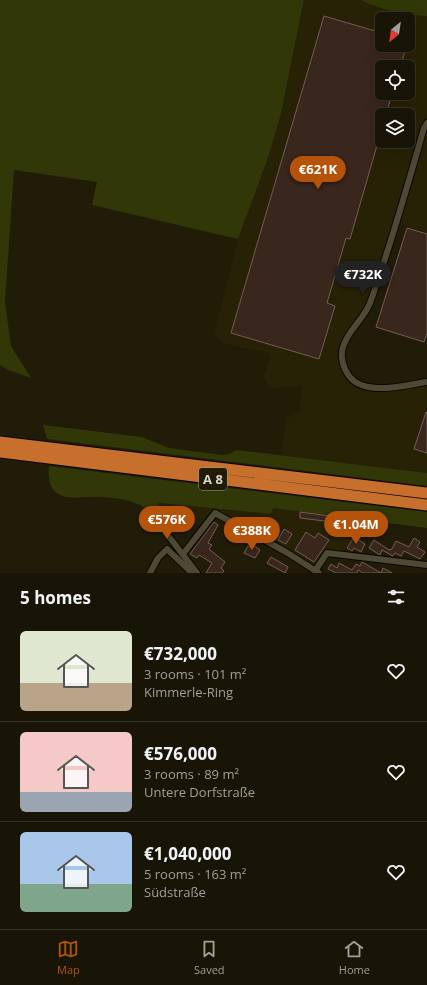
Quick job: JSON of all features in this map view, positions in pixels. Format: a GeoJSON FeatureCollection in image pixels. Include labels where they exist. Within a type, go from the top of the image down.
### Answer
{"type":"FeatureCollection","features":[{"type":"Feature","properties":{"kind":"highway","name":"A 8"},"geometry":{"type":"LineString","coordinates":[[0,442],[427,493]]}},
{"type":"Feature","properties":{"kind":"highway","name":"A 8"},"geometry":{"type":"LineString","coordinates":[[0,452],[427,505]]}},
{"type":"Feature","properties":{"kind":"street"},"geometry":{"type":"LineString","coordinates":[[427,123],[424,128],[395,229],[369,305],[345,341],[342,356],[344,368],[349,376],[363,386],[376,388],[427,382]]}},
{"type":"Feature","properties":{"kind":"street"},"geometry":{"type":"LineString","coordinates":[[183,554],[215,512],[286,552],[317,572],[327,553],[427,565]]}},
{"type":"Feature","properties":{"kind":"street"},"geometry":{"type":"LineString","coordinates":[[170,538],[198,573]]}},
{"type":"Feature","properties":{"kind":"street"},"geometry":{"type":"LineString","coordinates":[[150,573],[158,558],[167,549],[192,573]]}},
{"type":"Feature","properties":{"kind":"shaded area"},"geometry":{"type":"Polygon","coordinates":[[[304,0],[360,0],[373,6],[394,12],[375,12],[375,52],[415,52],[415,15],[427,16],[427,233],[395,222],[368,302],[343,340],[339,357],[341,367],[348,379],[354,385],[366,391],[427,386],[427,473],[281,455],[286,416],[293,417],[294,413],[299,414],[302,386],[273,388],[268,385],[264,376],[270,356],[268,353],[225,344],[220,341],[214,333],[238,239],[268,158],[281,114],[304,0]]]}},
{"type":"Feature","properties":{"kind":"shaded area"},"geometry":{"type":"Polygon","coordinates":[[[159,503],[271,514],[273,508],[364,520],[344,551],[327,550],[316,567],[214,510],[197,526],[158,514],[159,503]]]}},
{"type":"Feature","properties":{"kind":"green space"},"geometry":{"type":"Polygon","coordinates":[[[0,0],[304,0],[281,114],[268,158],[238,239],[92,205],[97,182],[14,170],[5,302],[11,346],[31,378],[8,370],[0,365],[0,0]]]}},
{"type":"Feature","properties":{"kind":"green space"},"geometry":{"type":"Polygon","coordinates":[[[360,0],[427,0],[427,16],[415,15],[415,12],[399,12],[376,7],[360,0]]]}},
{"type":"Feature","properties":{"kind":"green space"},"geometry":{"type":"Polygon","coordinates":[[[43,425],[142,437],[169,448],[222,455],[229,454],[237,450],[427,473],[427,486],[47,439],[43,425]]]}},
{"type":"Feature","properties":{"kind":"green space"},"geometry":{"type":"Polygon","coordinates":[[[49,466],[427,512],[427,528],[273,508],[271,514],[159,503],[158,517],[134,502],[117,498],[76,498],[58,494],[50,484],[49,466]]]}},
{"type":"Feature","properties":{"kind":"building"},"geometry":{"type":"Polygon","coordinates":[[[324,16],[375,31],[375,52],[405,52],[402,60],[375,60],[375,100],[390,100],[388,108],[375,108],[375,148],[376,148],[350,239],[346,238],[327,303],[335,306],[319,359],[231,333],[324,16]]]}},
{"type":"Feature","properties":{"kind":"building"},"geometry":{"type":"Polygon","coordinates":[[[407,228],[427,234],[427,333],[424,342],[376,327],[407,228]]]}},
{"type":"Feature","properties":{"kind":"building"},"geometry":{"type":"Polygon","coordinates":[[[426,412],[427,413],[427,453],[414,449],[426,412]]]}},
{"type":"Feature","properties":{"kind":"building"},"geometry":{"type":"Polygon","coordinates":[[[300,512],[359,520],[358,525],[300,518],[300,512]]]}},
{"type":"Feature","properties":{"kind":"building"},"geometry":{"type":"Polygon","coordinates":[[[214,522],[218,525],[208,543],[212,545],[209,549],[225,562],[221,568],[224,571],[222,573],[206,573],[212,563],[199,555],[197,558],[190,554],[214,522]]]}},
{"type":"Feature","properties":{"kind":"building"},"geometry":{"type":"Polygon","coordinates":[[[284,529],[292,534],[286,544],[278,540],[284,529]]]}},
{"type":"Feature","properties":{"kind":"building"},"geometry":{"type":"Polygon","coordinates":[[[306,532],[315,538],[318,533],[329,540],[314,562],[295,550],[306,532]]]}},
{"type":"Feature","properties":{"kind":"building"},"geometry":{"type":"Polygon","coordinates":[[[354,537],[365,544],[361,552],[354,548],[352,551],[347,548],[354,537]]]}},
{"type":"Feature","properties":{"kind":"building"},"geometry":{"type":"Polygon","coordinates":[[[414,538],[420,542],[417,547],[425,552],[420,559],[404,551],[401,556],[395,553],[393,556],[382,550],[380,555],[369,548],[374,540],[389,550],[392,549],[396,541],[409,547],[414,538]]]}},
{"type":"Feature","properties":{"kind":"building"},"geometry":{"type":"Polygon","coordinates":[[[253,545],[260,550],[255,558],[244,553],[248,546],[251,548],[253,545]]]}},
{"type":"Feature","properties":{"kind":"building"},"geometry":{"type":"Polygon","coordinates":[[[271,557],[288,567],[285,573],[267,563],[271,557]]]}},
{"type":"Feature","properties":{"kind":"building"},"geometry":{"type":"Polygon","coordinates":[[[362,562],[381,573],[363,573],[358,570],[357,573],[336,573],[328,569],[331,564],[337,568],[339,563],[352,570],[356,564],[360,566],[362,562]]]}},
{"type":"Feature","properties":{"kind":"building"},"geometry":{"type":"Polygon","coordinates":[[[383,568],[392,573],[381,573],[383,568]]]}}]}
